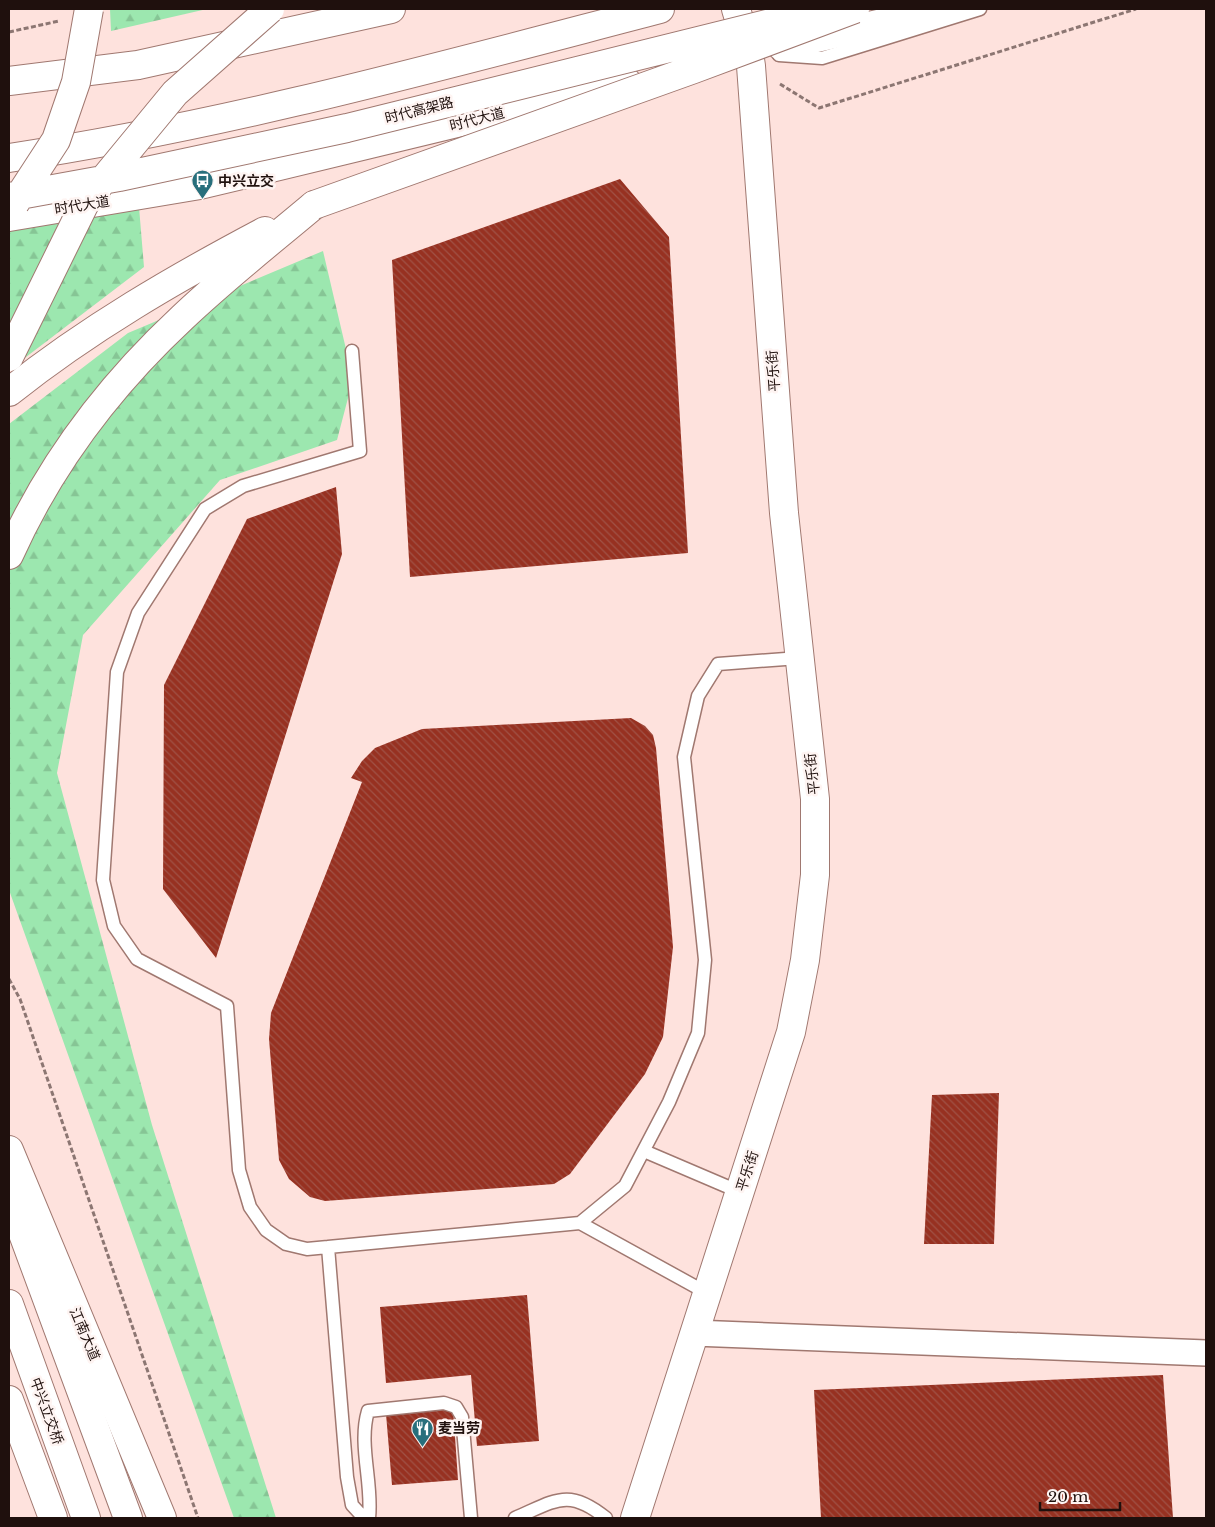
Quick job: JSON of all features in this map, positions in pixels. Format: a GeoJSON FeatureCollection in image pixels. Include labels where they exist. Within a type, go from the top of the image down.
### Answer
{"type":"FeatureCollection","features":[{"type":"Feature","properties":{"kind":"main road"},"geometry":{"type":"LineString","coordinates":[[9,210],[56,140],[76,82],[88,9]]}},
{"type":"Feature","properties":{"kind":"main road"},"geometry":{"type":"LineString","coordinates":[[9,357],[86,201],[175,93],[270,9]]}},
{"type":"Feature","properties":{"kind":"main road"},"geometry":{"type":"LineString","coordinates":[[9,81],[138,64],[391,9]]}},
{"type":"Feature","properties":{"kind":"main road"},"geometry":{"type":"LineString","coordinates":[[9,158],[80,147],[300,100],[660,9]]}},
{"type":"Feature","properties":{"kind":"main road","name":"平乐街"},"geometry":{"type":"LineString","coordinates":[[635,1518],[786,1050],[805,960],[814,875],[815,799],[784,514],[750,53],[736,9]]}},
{"type":"Feature","properties":{"kind":"main road","name":"时代高架路"},"geometry":{"type":"LineString","coordinates":[[9,197],[347,128],[827,9]]}},
{"type":"Feature","properties":{"kind":"main road"},"geometry":{"type":"LineString","coordinates":[[9,392],[38,369],[181,276],[314,205],[855,9]]}},
{"type":"Feature","properties":{"kind":"main road","name":"时代大道"},"geometry":{"type":"LineString","coordinates":[[9,217],[200,185],[750,53],[944,9]]}},
{"type":"Feature","properties":{"kind":"main road"},"geometry":{"type":"LineString","coordinates":[[9,555],[27,516],[76,438],[132,369],[181,318],[314,205]]}},
{"type":"Feature","properties":{"kind":"main road","name":"江南大道"},"geometry":{"type":"LineString","coordinates":[[9,1150],[162,1518]]}},
{"type":"Feature","properties":{"kind":"main road"},"geometry":{"type":"LineString","coordinates":[[9,1196],[128,1518]]}},
{"type":"Feature","properties":{"kind":"main road","name":"中兴立交桥"},"geometry":{"type":"LineString","coordinates":[[9,1304],[86,1518]]}},
{"type":"Feature","properties":{"kind":"main road"},"geometry":{"type":"LineString","coordinates":[[9,1400],[53,1518]]}},
{"type":"Feature","properties":{"kind":"street"},"geometry":{"type":"LineString","coordinates":[[694,1333],[1206,1353]]}},
{"type":"Feature","properties":{"kind":"lane"},"geometry":{"type":"LineString","coordinates":[[750,53],[822,58],[980,9]]}},
{"type":"Feature","properties":{"kind":"lane"},"geometry":{"type":"LineString","coordinates":[[352,351],[360,451],[243,486],[205,508],[138,614],[118,672],[103,880],[114,926],[137,959],[227,1006],[239,1170],[250,1207],[266,1230],[286,1244],[307,1248],[580,1223],[707,1293]]}},
{"type":"Feature","properties":{"kind":"lane"},"geometry":{"type":"LineString","coordinates":[[580,1223],[625,1186],[669,1102],[698,1034],[705,960],[684,757],[698,696],[718,664],[799,658]]}},
{"type":"Feature","properties":{"kind":"lane"},"geometry":{"type":"LineString","coordinates":[[644,1151],[740,1192]]}},
{"type":"Feature","properties":{"kind":"lane"},"geometry":{"type":"LineString","coordinates":[[328,1246],[347,1477],[352,1505],[364,1518]]}},
{"type":"Feature","properties":{"kind":"lane"},"geometry":{"type":"LineString","coordinates":[[368,1518],[371,1499],[364,1427],[368,1411],[444,1403],[456,1407],[462,1417],[471,1518]]}},
{"type":"Feature","properties":{"kind":"lane"},"geometry":{"type":"LineString","coordinates":[[515,1518],[560,1498],[589,1504],[606,1518]]}},
{"type":"Feature","properties":{"kind":"path"},"geometry":{"type":"LineString","coordinates":[[9,979],[20,999],[198,1518]]}},
{"type":"Feature","properties":{"kind":"green space"},"geometry":{"type":"Polygon","coordinates":[[[110,9],[207,9],[111,31],[110,9]]]}},
{"type":"Feature","properties":{"kind":"green space"},"geometry":{"type":"Polygon","coordinates":[[[139,207],[144,267],[9,370],[9,230],[15,226],[139,207]]]}},
{"type":"Feature","properties":{"kind":"green space"},"geometry":{"type":"Polygon","coordinates":[[[323,251],[353,379],[337,440],[220,480],[83,635],[57,773],[152,1125],[276,1518],[234,1518],[9,890],[9,424],[128,333],[323,251]]]}},
{"type":"Feature","properties":{"kind":"building"},"geometry":{"type":"Polygon","coordinates":[[[620,179],[669,237],[688,553],[410,577],[392,260],[620,179]]]}},
{"type":"Feature","properties":{"kind":"building"},"geometry":{"type":"Polygon","coordinates":[[[336,487],[342,554],[216,958],[163,889],[164,685],[247,519],[336,487]]]}},
{"type":"Feature","properties":{"kind":"building"},"geometry":{"type":"Polygon","coordinates":[[[631,718],[645,726],[653,735],[656,748],[673,947],[663,1037],[645,1074],[570,1174],[554,1184],[325,1201],[310,1197],[289,1179],[279,1160],[269,1039],[271,1013],[362,782],[351,778],[362,761],[375,748],[422,729],[631,718]]]}},
{"type":"Feature","properties":{"kind":"building"},"geometry":{"type":"Polygon","coordinates":[[[999,1093],[994,1244],[924,1244],[932,1095],[999,1093]]]}},
{"type":"Feature","properties":{"kind":"building"},"geometry":{"type":"Polygon","coordinates":[[[527,1295],[539,1441],[477,1446],[471,1375],[386,1383],[380,1307],[527,1295]]]}},
{"type":"Feature","properties":{"kind":"building"},"geometry":{"type":"Polygon","coordinates":[[[1163,1375],[1173,1518],[821,1518],[814,1390],[1163,1375]]]}},
{"type":"Feature","properties":{"kind":"building","name":"麦当劳"},"geometry":{"type":"Polygon","coordinates":[[[453,1408],[458,1480],[392,1485],[386,1414],[453,1408]]]}},
{"type":"Feature","properties":{"kind":"place","name":"中兴立交"},"geometry":{"type":"Point","coordinates":[202,200]}},
{"type":"Feature","properties":{"kind":"place","name":"麦当劳"},"geometry":{"type":"Point","coordinates":[422,1447]}}]}
